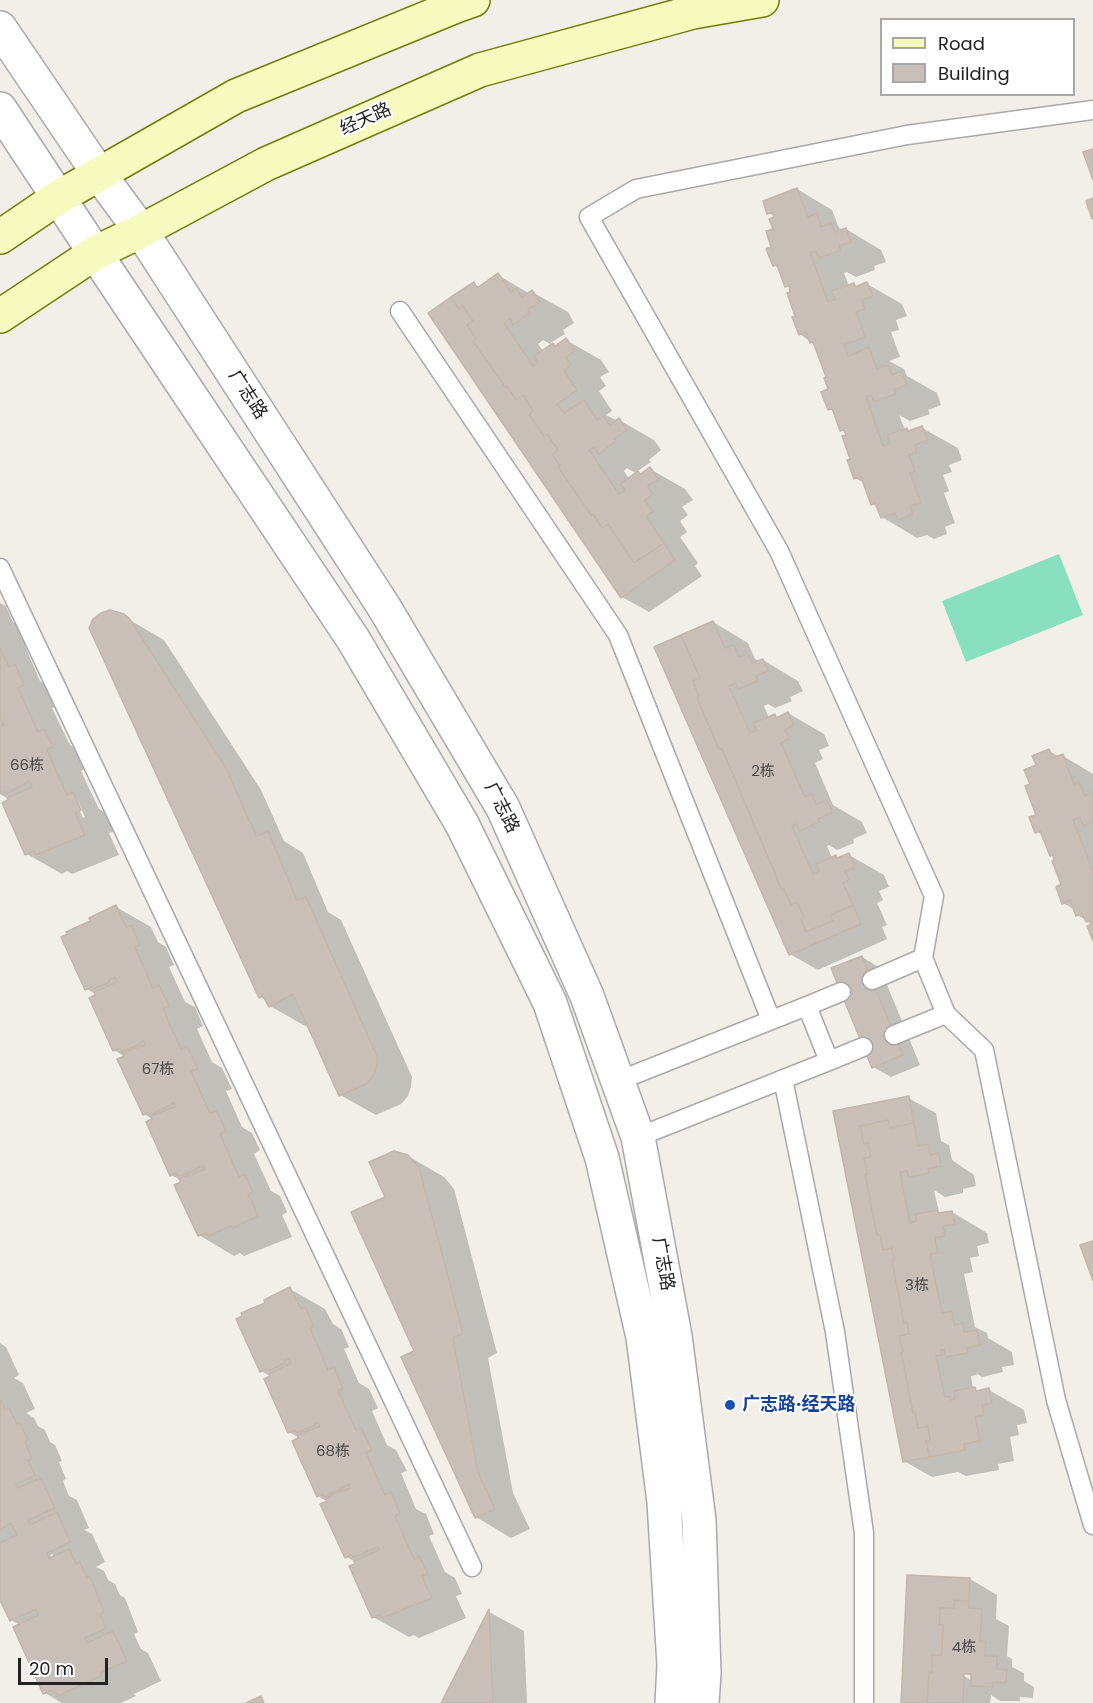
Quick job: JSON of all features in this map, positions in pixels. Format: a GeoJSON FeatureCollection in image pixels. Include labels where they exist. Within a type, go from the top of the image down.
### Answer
{"type":"FeatureCollection","features":[{"type":"Feature","properties":{"kind":"main road"},"geometry":{"type":"LineString","coordinates":[[0,237],[59,197],[236,96],[473,0]]}},
{"type":"Feature","properties":{"kind":"main road","name":"经天路"},"geometry":{"type":"LineString","coordinates":[[0,316],[94,253],[141,231],[266,164],[480,70],[693,12],[762,0]]}},
{"type":"Feature","properties":{"kind":"street","name":"广志路"},"geometry":{"type":"LineString","coordinates":[[0,28],[99,174],[141,231],[384,608],[503,808],[587,996],[638,1137],[675,1336],[699,1520],[704,1673],[702,1703]]}},
{"type":"Feature","properties":{"kind":"street","name":"广志路"},"geometry":{"type":"LineString","coordinates":[[0,109],[352,639],[462,824],[550,1003],[602,1158],[643,1337],[664,1502],[674,1665],[672,1703]]}},
{"type":"Feature","properties":{"kind":"lane"},"geometry":{"type":"LineString","coordinates":[[1093,110],[907,135],[636,189],[589,217],[779,551],[934,896],[923,958],[946,1014],[984,1050],[1056,1400],[1093,1525]]}},
{"type":"Feature","properties":{"kind":"lane"},"geometry":{"type":"LineString","coordinates":[[400,311],[618,635],[771,1020]]}},
{"type":"Feature","properties":{"kind":"lane"},"geometry":{"type":"LineString","coordinates":[[0,568],[472,1567]]}},
{"type":"Feature","properties":{"kind":"lane"},"geometry":{"type":"LineString","coordinates":[[872,980],[923,958]]}},
{"type":"Feature","properties":{"kind":"lane"},"geometry":{"type":"LineString","coordinates":[[618,1081],[841,992]]}},
{"type":"Feature","properties":{"kind":"lane"},"geometry":{"type":"LineString","coordinates":[[807,1006],[829,1061]]}},
{"type":"Feature","properties":{"kind":"lane"},"geometry":{"type":"LineString","coordinates":[[894,1035],[946,1014]]}},
{"type":"Feature","properties":{"kind":"lane"},"geometry":{"type":"LineString","coordinates":[[638,1137],[863,1047]]}},
{"type":"Feature","properties":{"kind":"lane"},"geometry":{"type":"LineString","coordinates":[[783,1079],[835,1332],[864,1533],[864,1703]]}},
{"type":"Feature","properties":{"kind":"green space"},"geometry":{"type":"Polygon","coordinates":[[[1059,554],[1083,615],[966,662],[942,601],[1059,554]]]}},
{"type":"Feature","properties":{"kind":"building"},"geometry":{"type":"Polygon","coordinates":[[[1093,149],[1093,180],[1083,152],[1093,149]]]}},
{"type":"Feature","properties":{"kind":"building"},"geometry":{"type":"Polygon","coordinates":[[[797,188],[808,217],[817,213],[821,227],[831,223],[835,232],[846,228],[851,242],[839,246],[841,250],[819,258],[816,251],[810,253],[828,302],[835,299],[832,291],[854,283],[855,287],[867,282],[873,296],[862,300],[865,309],[856,312],[865,337],[844,345],[848,356],[869,347],[877,369],[888,365],[892,375],[902,371],[907,385],[894,390],[896,394],[874,402],[871,395],[866,397],[883,446],[890,443],[887,435],[922,426],[928,440],[915,445],[917,452],[909,455],[915,471],[910,473],[921,503],[910,506],[913,514],[898,520],[895,513],[881,518],[875,503],[871,505],[861,477],[854,479],[842,436],[846,435],[844,430],[840,431],[832,408],[828,410],[821,392],[828,389],[813,342],[810,343],[806,332],[799,335],[787,293],[790,292],[789,286],[785,287],[777,265],[773,266],[766,249],[771,247],[766,231],[773,229],[769,219],[774,217],[773,212],[767,214],[763,201],[797,188]]]}},
{"type":"Feature","properties":{"kind":"building"},"geometry":{"type":"Polygon","coordinates":[[[1093,198],[1093,218],[1092,219],[1086,201],[1093,198]]]}},
{"type":"Feature","properties":{"kind":"building"},"geometry":{"type":"Polygon","coordinates":[[[498,273],[511,292],[516,288],[522,297],[532,290],[540,302],[528,309],[530,313],[513,325],[510,319],[504,323],[533,366],[538,362],[534,356],[553,343],[555,346],[566,338],[575,351],[566,357],[571,365],[564,371],[577,390],[557,404],[564,413],[584,400],[597,420],[603,416],[610,425],[619,418],[627,430],[599,454],[594,447],[589,450],[619,494],[625,490],[620,484],[638,471],[640,474],[650,467],[659,479],[648,486],[653,494],[645,500],[653,512],[646,516],[664,543],[634,563],[608,524],[602,528],[593,514],[591,515],[558,467],[560,466],[552,454],[558,450],[547,434],[544,436],[529,414],[533,411],[523,395],[516,400],[507,386],[506,388],[473,341],[476,339],[467,325],[473,321],[463,306],[459,309],[451,297],[474,282],[477,288],[498,273]]]}},
{"type":"Feature","properties":{"kind":"building"},"geometry":{"type":"Polygon","coordinates":[[[451,297],[459,309],[463,306],[473,321],[467,325],[476,339],[473,341],[506,388],[507,386],[516,400],[523,395],[533,411],[529,414],[544,436],[547,434],[558,450],[552,454],[560,466],[558,467],[602,528],[608,524],[634,563],[664,543],[675,560],[621,598],[428,313],[451,297]]]}},
{"type":"Feature","properties":{"kind":"building"},"geometry":{"type":"Polygon","coordinates":[[[110,610],[129,618],[226,768],[256,836],[268,831],[297,900],[306,897],[377,1056],[377,1066],[373,1076],[366,1084],[339,1096],[293,994],[269,1007],[263,996],[259,998],[89,628],[93,619],[110,610]]]}},
{"type":"Feature","properties":{"kind":"building"},"geometry":{"type":"Polygon","coordinates":[[[713,621],[725,648],[734,645],[739,657],[748,654],[752,663],[763,659],[768,671],[756,676],[758,681],[738,689],[736,683],[729,686],[750,733],[757,730],[753,723],[775,714],[776,718],[788,712],[794,725],[785,730],[789,739],[781,743],[805,797],[812,794],[816,804],[827,800],[833,812],[818,819],[820,822],[800,831],[797,824],[792,826],[813,874],[819,871],[816,864],[836,855],[837,858],[849,853],[855,867],[845,871],[849,880],[843,883],[853,905],[830,915],[833,921],[806,932],[801,919],[804,917],[797,902],[791,905],[784,889],[782,890],[722,749],[719,749],[697,698],[699,697],[693,681],[700,678],[681,635],[713,621]]]}},
{"type":"Feature","properties":{"kind":"building"},"geometry":{"type":"Polygon","coordinates":[[[681,635],[700,678],[693,681],[699,697],[697,698],[719,749],[722,749],[782,890],[784,889],[791,905],[797,902],[804,917],[801,919],[806,932],[833,921],[830,915],[853,905],[861,924],[789,955],[654,647],[681,635]]]}},
{"type":"Feature","properties":{"kind":"building"},"geometry":{"type":"Polygon","coordinates":[[[0,648],[9,667],[15,664],[24,685],[18,688],[38,732],[44,729],[53,747],[47,750],[67,795],[73,792],[81,810],[75,813],[85,835],[36,855],[34,851],[25,855],[2,803],[8,800],[7,798],[32,787],[30,781],[5,794],[0,793],[0,727],[4,725],[0,718],[0,648]]]}},
{"type":"Feature","properties":{"kind":"building"},"geometry":{"type":"Polygon","coordinates":[[[1049,749],[1053,758],[1063,754],[1074,784],[1079,782],[1085,796],[1093,792],[1093,822],[1083,826],[1080,817],[1073,820],[1093,870],[1093,941],[1087,926],[1091,925],[1089,921],[1086,922],[1082,913],[1076,916],[1070,900],[1062,904],[1056,887],[1061,884],[1052,861],[1054,860],[1053,855],[1050,856],[1040,831],[1035,833],[1029,817],[1036,815],[1025,786],[1030,784],[1024,770],[1036,765],[1032,756],[1049,749]]]}},
{"type":"Feature","properties":{"kind":"building"},"geometry":{"type":"Polygon","coordinates":[[[116,905],[126,927],[131,925],[140,945],[135,947],[153,988],[159,985],[169,1006],[163,1009],[181,1049],[187,1046],[198,1069],[191,1071],[210,1113],[217,1111],[226,1132],[220,1134],[239,1177],[245,1174],[253,1192],[248,1194],[258,1216],[208,1236],[206,1233],[198,1236],[174,1185],[181,1182],[179,1179],[205,1169],[203,1166],[181,1176],[176,1173],[170,1176],[146,1122],[152,1119],[151,1116],[176,1106],[174,1103],[150,1115],[149,1112],[143,1115],[117,1059],[124,1056],[122,1053],[145,1045],[143,1040],[140,1044],[122,1052],[120,1048],[113,1051],[89,998],[95,995],[94,992],[117,982],[115,977],[109,980],[110,982],[85,990],[61,937],[68,934],[66,932],[90,921],[89,918],[116,905]]]}},
{"type":"Feature","properties":{"kind":"building"},"geometry":{"type":"Polygon","coordinates":[[[862,956],[903,1055],[872,1068],[831,968],[862,956]]]}},
{"type":"Feature","properties":{"kind":"building"},"geometry":{"type":"Polygon","coordinates":[[[909,1096],[914,1123],[890,1128],[888,1120],[860,1126],[864,1144],[868,1143],[871,1157],[864,1158],[867,1174],[865,1174],[877,1235],[880,1234],[883,1250],[892,1248],[894,1260],[892,1260],[904,1323],[907,1322],[909,1334],[899,1336],[913,1413],[915,1412],[918,1428],[928,1426],[930,1440],[926,1441],[930,1457],[903,1462],[833,1111],[909,1096]]]}},
{"type":"Feature","properties":{"kind":"building"},"geometry":{"type":"Polygon","coordinates":[[[888,1120],[890,1128],[914,1123],[918,1146],[928,1144],[930,1155],[939,1153],[941,1166],[928,1169],[929,1173],[909,1177],[907,1171],[900,1172],[910,1223],[917,1221],[915,1214],[937,1210],[938,1213],[952,1211],[955,1224],[943,1226],[945,1236],[935,1238],[938,1253],[930,1254],[942,1313],[952,1311],[954,1325],[963,1323],[964,1332],[977,1330],[980,1345],[967,1348],[968,1353],[946,1357],[944,1350],[941,1350],[942,1355],[936,1356],[945,1397],[949,1396],[950,1400],[955,1399],[954,1391],[975,1387],[976,1391],[989,1388],[992,1403],[982,1405],[984,1415],[975,1417],[980,1441],[964,1444],[965,1450],[930,1457],[926,1441],[930,1440],[928,1426],[918,1428],[901,1352],[903,1352],[899,1336],[909,1334],[907,1322],[904,1323],[892,1260],[894,1260],[892,1248],[883,1250],[880,1234],[877,1235],[865,1174],[867,1174],[864,1158],[871,1157],[868,1143],[864,1144],[860,1126],[888,1120]]]}},
{"type":"Feature","properties":{"kind":"building"},"geometry":{"type":"Polygon","coordinates":[[[394,1151],[408,1155],[419,1167],[463,1333],[453,1338],[478,1472],[495,1509],[475,1518],[401,1357],[414,1351],[351,1212],[385,1197],[369,1162],[394,1151]]]}},
{"type":"Feature","properties":{"kind":"building"},"geometry":{"type":"Polygon","coordinates":[[[1093,1241],[1093,1281],[1080,1245],[1093,1241]]]}},
{"type":"Feature","properties":{"kind":"building"},"geometry":{"type":"Polygon","coordinates":[[[290,1287],[301,1309],[305,1307],[314,1326],[310,1328],[328,1370],[334,1367],[343,1388],[338,1391],[356,1430],[361,1428],[372,1450],[366,1453],[385,1495],[391,1492],[400,1513],[395,1516],[414,1559],[419,1556],[428,1574],[422,1576],[432,1598],[382,1618],[381,1614],[372,1618],[349,1566],[355,1564],[354,1561],[379,1550],[378,1547],[355,1557],[351,1555],[345,1558],[320,1504],[327,1501],[326,1498],[350,1488],[349,1484],[324,1497],[323,1494],[317,1497],[292,1441],[298,1438],[297,1435],[320,1426],[318,1422],[297,1433],[295,1430],[288,1433],[264,1379],[291,1363],[289,1359],[268,1371],[266,1369],[260,1372],[236,1319],[242,1316],[241,1313],[265,1303],[264,1300],[290,1287]]]}},
{"type":"Feature","properties":{"kind":"building"},"geometry":{"type":"Polygon","coordinates":[[[0,1399],[5,1410],[9,1408],[17,1424],[20,1423],[28,1440],[25,1442],[32,1459],[28,1460],[35,1475],[16,1484],[18,1488],[41,1478],[55,1508],[28,1520],[30,1525],[57,1512],[70,1542],[47,1553],[49,1558],[69,1549],[76,1564],[80,1562],[87,1578],[90,1576],[104,1612],[100,1614],[106,1628],[85,1638],[87,1643],[113,1631],[127,1661],[58,1696],[54,1690],[43,1694],[13,1627],[38,1615],[36,1609],[10,1621],[0,1600],[0,1543],[17,1535],[11,1523],[0,1529],[0,1399]]]}},
{"type":"Feature","properties":{"kind":"building"},"geometry":{"type":"Polygon","coordinates":[[[907,1575],[970,1578],[969,1601],[955,1600],[954,1608],[940,1608],[939,1625],[943,1625],[942,1655],[932,1655],[927,1703],[901,1703],[907,1575]]]}},
{"type":"Feature","properties":{"kind":"building"},"geometry":{"type":"Polygon","coordinates":[[[955,1600],[969,1601],[969,1608],[982,1609],[980,1641],[986,1642],[985,1656],[997,1656],[997,1669],[1007,1670],[1006,1683],[993,1682],[993,1687],[971,1686],[971,1674],[964,1674],[963,1703],[927,1703],[932,1655],[942,1655],[943,1625],[939,1625],[940,1608],[954,1608],[955,1600]]]}},
{"type":"Feature","properties":{"kind":"building"},"geometry":{"type":"Polygon","coordinates":[[[489,1609],[493,1703],[441,1703],[489,1609]]]}},
{"type":"Feature","properties":{"kind":"building"},"geometry":{"type":"Polygon","coordinates":[[[261,1696],[264,1703],[246,1703],[261,1696]]]}},
{"type":"Feature","properties":{"kind":"place","name":"广志路·经天路"},"geometry":{"type":"Point","coordinates":[730,1405]}}]}
